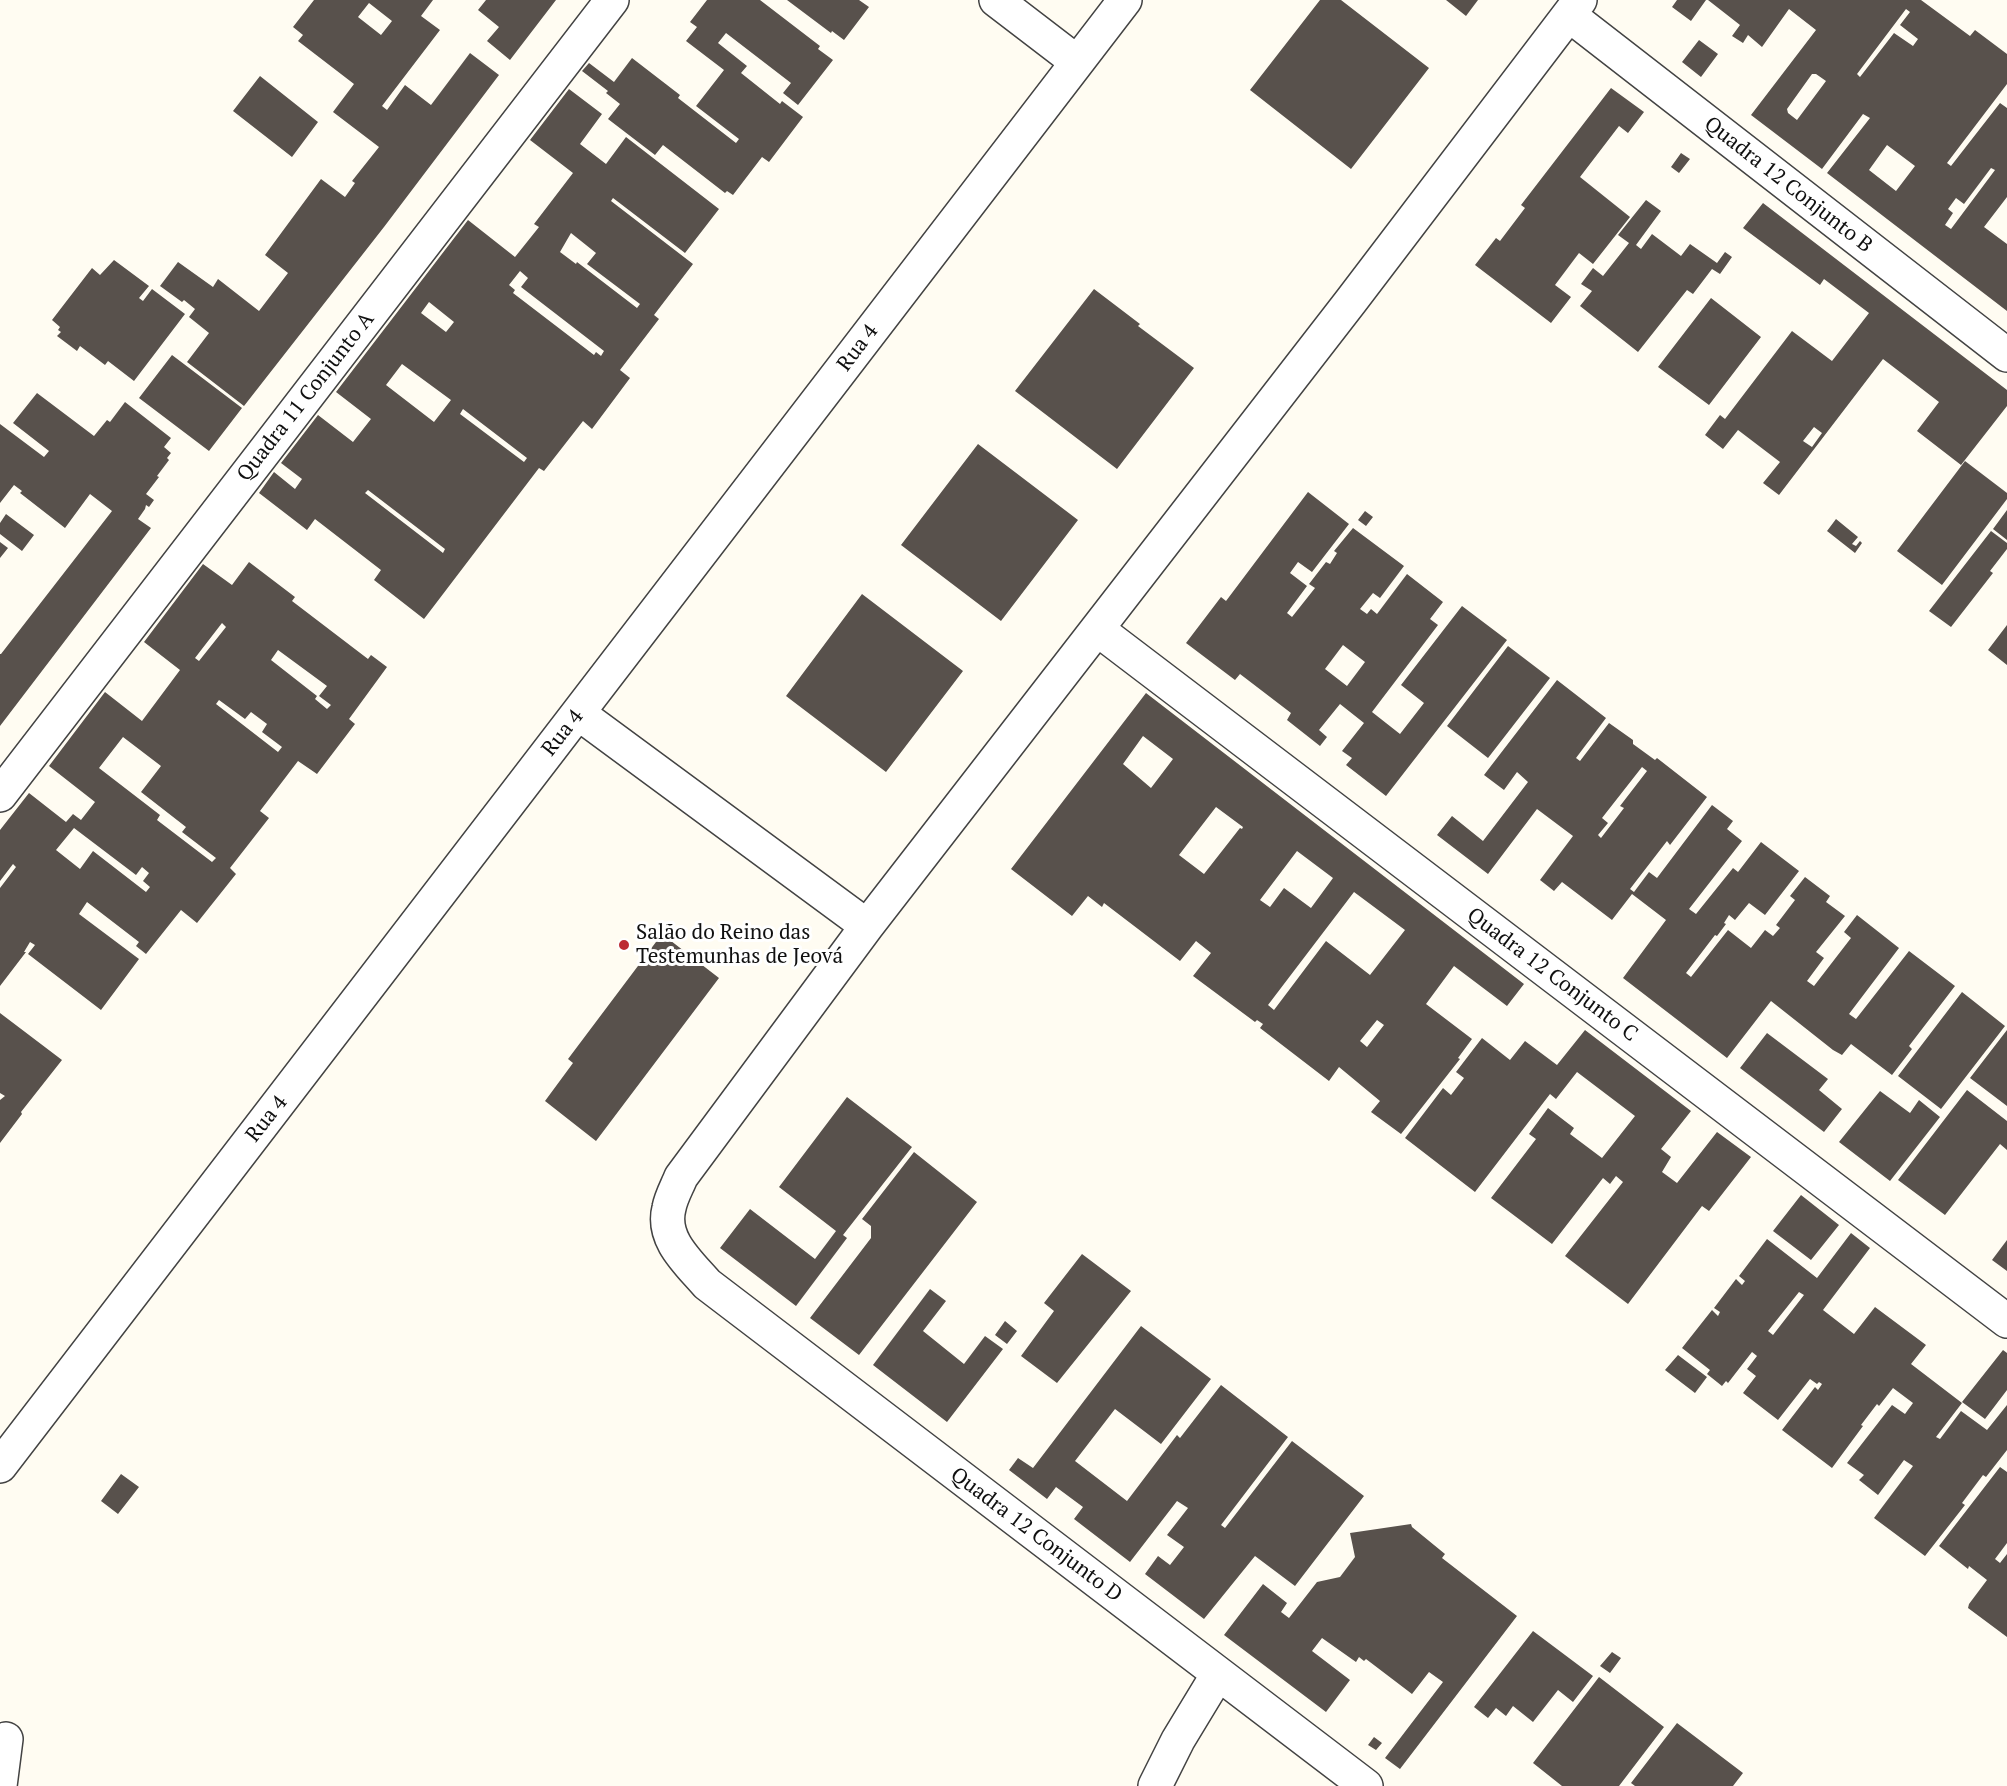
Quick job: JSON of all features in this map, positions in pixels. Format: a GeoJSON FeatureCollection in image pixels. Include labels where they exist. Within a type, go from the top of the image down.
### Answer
{"type":"FeatureCollection","features":[{"type":"Feature","properties":{"kind":"street","name":"Quadra 11 Conjunto A"},"geometry":{"type":"LineString","coordinates":[[0,795],[612,0]]}},
{"type":"Feature","properties":{"kind":"street"},"geometry":{"type":"LineString","coordinates":[[996,0],[1077,62]]}},
{"type":"Feature","properties":{"kind":"street","name":"Rua 4"},"geometry":{"type":"LineString","coordinates":[[0,1466],[1125,0]]}},
{"type":"Feature","properties":{"kind":"street","name":"Quadra 12 Conjunto B"},"geometry":{"type":"LineString","coordinates":[[1575,7],[2007,355]]}},
{"type":"Feature","properties":{"kind":"street","name":"Quadra 12 Conjunto D"},"geometry":{"type":"LineString","coordinates":[[1366,1786],[707,1284],[680,1252],[669,1233],[668,1209],[681,1177],[867,927],[1351,302],[1575,7]]}},
{"type":"Feature","properties":{"kind":"street","name":"Quadra 12 Conjunto C"},"geometry":{"type":"LineString","coordinates":[[1096,629],[2007,1321]]}},
{"type":"Feature","properties":{"kind":"street"},"geometry":{"type":"LineString","coordinates":[[578,713],[867,927]]}},
{"type":"Feature","properties":{"kind":"street"},"geometry":{"type":"LineString","coordinates":[[1155,1786],[1178,1740],[1218,1674]]}},
{"type":"Feature","properties":{"kind":"street"},"geometry":{"type":"LineString","coordinates":[[0,1786],[6,1739]]}},
{"type":"Feature","properties":{"kind":"building"},"geometry":{"type":"Polygon","coordinates":[[[314,0],[433,0],[421,16],[440,30],[382,106],[387,110],[405,85],[431,105],[470,53],[499,75],[244,406],[187,362],[209,333],[189,317],[195,309],[160,286],[178,262],[213,287],[218,279],[259,311],[288,273],[265,255],[321,179],[345,197],[355,183],[352,181],[379,147],[333,112],[354,84],[298,41],[303,35],[293,27],[314,0]],[[369,3],[358,17],[381,35],[392,21],[369,3]]]}},
{"type":"Feature","properties":{"kind":"building"},"geometry":{"type":"Polygon","coordinates":[[[486,0],[556,0],[510,60],[487,41],[499,27],[478,10],[486,0]]]}},
{"type":"Feature","properties":{"kind":"building"},"geometry":{"type":"Polygon","coordinates":[[[707,0],[760,0],[820,46],[818,49],[833,60],[798,105],[783,93],[791,83],[726,33],[718,43],[747,66],[741,73],[780,104],[782,101],[803,117],[769,162],[762,157],[733,195],[727,191],[725,193],[663,145],[655,155],[608,119],[620,104],[606,93],[608,91],[582,71],[589,63],[614,82],[632,58],[680,95],[678,98],[736,143],[739,139],[696,106],[724,70],[686,41],[697,27],[690,22],[707,0]]]}},
{"type":"Feature","properties":{"kind":"building"},"geometry":{"type":"Polygon","coordinates":[[[787,0],[859,0],[869,7],[844,40],[787,0]]]}},
{"type":"Feature","properties":{"kind":"building"},"geometry":{"type":"Polygon","coordinates":[[[1320,0],[1341,0],[1429,68],[1351,169],[1250,90],[1320,0]]]}},
{"type":"Feature","properties":{"kind":"building"},"geometry":{"type":"Polygon","coordinates":[[[1446,0],[1478,0],[1466,16],[1446,0]]]}},
{"type":"Feature","properties":{"kind":"building"},"geometry":{"type":"Polygon","coordinates":[[[1677,0],[1706,0],[1691,21],[1672,7],[1677,0]]]}},
{"type":"Feature","properties":{"kind":"building"},"geometry":{"type":"Polygon","coordinates":[[[1708,0],[1921,0],[1970,36],[1975,30],[2007,54],[2007,84],[1947,163],[1951,166],[2000,103],[2007,108],[2007,197],[1984,227],[2007,244],[2007,311],[1827,173],[1870,118],[1863,114],[1822,169],[1751,115],[1816,30],[1789,9],[1762,47],[1748,35],[1743,43],[1732,36],[1740,25],[1708,0]],[[1906,9],[1857,74],[1860,77],[1894,33],[1913,46],[1918,39],[1900,25],[1910,12],[1906,9]],[[1812,74],[1787,109],[1788,113],[1797,120],[1826,81],[1812,74]],[[1887,145],[1869,170],[1896,191],[1915,166],[1887,145]],[[1991,168],[1964,204],[1956,198],[1948,209],[1953,213],[1945,225],[1951,229],[1995,170],[1991,168]]]}},
{"type":"Feature","properties":{"kind":"building"},"geometry":{"type":"Polygon","coordinates":[[[1699,40],[1718,54],[1701,77],[1682,62],[1699,40]]]}},
{"type":"Feature","properties":{"kind":"building"},"geometry":{"type":"Polygon","coordinates":[[[260,76],[318,122],[292,157],[233,111],[260,76]]]}},
{"type":"Feature","properties":{"kind":"building"},"geometry":{"type":"Polygon","coordinates":[[[1611,88],[1644,112],[1628,133],[1619,126],[1580,177],[1630,217],[1593,264],[1579,253],[1555,285],[1571,297],[1551,323],[1475,265],[1496,238],[1500,241],[1525,208],[1521,205],[1611,88]]]}},
{"type":"Feature","properties":{"kind":"building"},"geometry":{"type":"Polygon","coordinates":[[[569,89],[602,114],[580,144],[606,164],[626,137],[719,209],[685,253],[613,198],[611,201],[693,264],[654,315],[659,319],[620,370],[630,378],[592,429],[583,421],[544,471],[539,468],[424,619],[374,580],[381,570],[315,519],[307,530],[259,493],[274,472],[295,489],[302,479],[281,463],[318,415],[353,442],[371,419],[336,392],[468,220],[515,257],[539,227],[534,224],[573,173],[530,140],[569,89]],[[571,233],[560,252],[576,264],[577,262],[637,308],[640,304],[587,264],[596,253],[571,233]],[[520,271],[509,285],[515,290],[513,293],[594,355],[596,352],[601,356],[604,351],[521,287],[528,278],[520,271]],[[429,302],[421,313],[446,332],[454,322],[429,302]],[[402,364],[386,385],[434,422],[451,400],[402,364]],[[463,409],[460,414],[524,462],[527,458],[463,409]],[[368,490],[365,493],[443,553],[445,549],[368,490]]]}},
{"type":"Feature","properties":{"kind":"building"},"geometry":{"type":"Polygon","coordinates":[[[1681,153],[1690,159],[1679,173],[1671,167],[1681,153]]]}},
{"type":"Feature","properties":{"kind":"building"},"geometry":{"type":"Polygon","coordinates":[[[1646,200],[1661,211],[1636,245],[1641,249],[1652,234],[1681,256],[1690,244],[1717,263],[1725,252],[1732,257],[1720,274],[1712,269],[1693,294],[1687,290],[1638,352],[1580,306],[1592,291],[1581,284],[1593,268],[1603,276],[1629,243],[1618,235],[1646,200]]]}},
{"type":"Feature","properties":{"kind":"building"},"geometry":{"type":"Polygon","coordinates":[[[1763,203],[2007,390],[2007,406],[1961,465],[1917,431],[1939,402],[1883,359],[1779,495],[1763,483],[1780,462],[1738,430],[1723,449],[1705,435],[1720,415],[1725,419],[1792,331],[1832,361],[1869,313],[1824,279],[1820,285],[1743,228],[1763,203]],[[1814,427],[1803,441],[1812,447],[1822,433],[1814,427]]]}},
{"type":"Feature","properties":{"kind":"building"},"geometry":{"type":"Polygon","coordinates":[[[114,260],[149,286],[139,298],[143,301],[152,289],[185,314],[134,381],[108,361],[105,365],[80,346],[77,351],[57,336],[61,332],[58,330],[60,327],[52,320],[92,268],[100,275],[114,260]]]}},
{"type":"Feature","properties":{"kind":"building"},"geometry":{"type":"Polygon","coordinates":[[[1094,289],[1194,368],[1117,469],[1015,391],[1094,289]]]}},
{"type":"Feature","properties":{"kind":"building"},"geometry":{"type":"Polygon","coordinates":[[[1711,298],[1761,337],[1709,405],[1658,367],[1711,298]]]}},
{"type":"Feature","properties":{"kind":"building"},"geometry":{"type":"Polygon","coordinates":[[[172,355],[242,408],[209,451],[139,398],[172,355]]]}},
{"type":"Feature","properties":{"kind":"building"},"geometry":{"type":"Polygon","coordinates":[[[37,393],[94,436],[107,420],[110,422],[125,402],[171,438],[164,447],[171,453],[167,458],[169,460],[157,476],[159,477],[146,494],[154,500],[149,507],[146,505],[138,519],[151,528],[0,726],[0,654],[112,511],[90,494],[65,528],[20,493],[22,491],[14,485],[0,503],[0,424],[44,457],[49,451],[13,423],[37,393]]]}},
{"type":"Feature","properties":{"kind":"building"},"geometry":{"type":"Polygon","coordinates":[[[978,444],[1078,520],[1001,621],[901,545],[978,444]]]}},
{"type":"Feature","properties":{"kind":"building"},"geometry":{"type":"Polygon","coordinates":[[[1965,461],[2007,493],[2007,499],[1942,585],[1897,551],[1965,461]]]}},
{"type":"Feature","properties":{"kind":"building"},"geometry":{"type":"Polygon","coordinates":[[[1308,492],[1349,524],[1312,572],[1298,562],[1290,573],[1307,586],[1287,613],[1292,617],[1315,588],[1309,584],[1326,562],[1330,564],[1337,553],[1334,551],[1353,528],[1404,566],[1380,598],[1373,593],[1360,609],[1367,614],[1371,609],[1377,614],[1407,574],[1443,602],[1430,619],[1438,625],[1372,712],[1400,734],[1424,703],[1401,685],[1462,606],[1507,640],[1386,796],[1346,765],[1352,758],[1342,751],[1364,723],[1340,704],[1319,730],[1327,737],[1320,746],[1287,720],[1291,713],[1240,674],[1235,680],[1186,643],[1221,597],[1226,601],[1308,492]],[[1343,645],[1325,669],[1347,686],[1365,662],[1343,645]]]}},
{"type":"Feature","properties":{"kind":"building"},"geometry":{"type":"Polygon","coordinates":[[[2007,510],[2007,540],[1993,529],[2007,510]]]}},
{"type":"Feature","properties":{"kind":"building"},"geometry":{"type":"Polygon","coordinates":[[[1365,511],[1373,517],[1366,526],[1358,520],[1365,511]]]}},
{"type":"Feature","properties":{"kind":"building"},"geometry":{"type":"Polygon","coordinates":[[[6,514],[34,535],[22,551],[0,534],[0,523],[6,514]]]}},
{"type":"Feature","properties":{"kind":"building"},"geometry":{"type":"Polygon","coordinates":[[[1836,519],[1858,537],[1852,544],[1856,546],[1860,541],[1862,543],[1855,553],[1827,531],[1836,519]]]}},
{"type":"Feature","properties":{"kind":"building"},"geometry":{"type":"Polygon","coordinates":[[[1991,531],[2007,543],[2007,549],[1990,571],[1993,573],[1951,627],[1929,611],[1991,531]]]}},
{"type":"Feature","properties":{"kind":"building"},"geometry":{"type":"Polygon","coordinates":[[[0,542],[8,548],[0,558],[0,542]]]}},
{"type":"Feature","properties":{"kind":"building"},"geometry":{"type":"Polygon","coordinates":[[[249,562],[295,597],[292,601],[368,659],[371,655],[387,667],[349,719],[355,724],[317,774],[298,761],[260,811],[269,818],[230,868],[236,874],[197,923],[181,910],[146,954],[136,946],[139,942],[87,902],[79,914],[139,959],[101,1010],[28,954],[35,945],[30,942],[24,952],[26,952],[0,986],[0,888],[16,867],[13,864],[0,881],[0,830],[29,793],[66,822],[73,814],[81,820],[95,802],[49,766],[105,692],[142,721],[180,670],[144,642],[203,564],[232,585],[249,562]],[[222,623],[195,658],[199,661],[226,627],[222,623]],[[278,650],[271,660],[317,696],[315,699],[327,709],[331,705],[319,696],[327,686],[278,650]],[[219,700],[216,704],[278,752],[282,747],[262,732],[267,724],[251,712],[245,719],[219,700]],[[123,737],[99,768],[160,815],[157,820],[212,862],[216,858],[182,832],[186,827],[141,792],[161,766],[123,737]],[[74,828],[56,850],[80,869],[93,851],[146,892],[150,887],[143,881],[149,873],[142,867],[136,875],[74,828]]]}},
{"type":"Feature","properties":{"kind":"building"},"geometry":{"type":"Polygon","coordinates":[[[862,594],[963,671],[886,772],[786,696],[862,594]]]}},
{"type":"Feature","properties":{"kind":"building"},"geometry":{"type":"Polygon","coordinates":[[[2007,625],[2007,665],[1988,650],[2007,625]]]}},
{"type":"Feature","properties":{"kind":"building"},"geometry":{"type":"Polygon","coordinates":[[[1508,646],[1550,678],[1488,758],[1447,726],[1508,646]]]}},
{"type":"Feature","properties":{"kind":"building"},"geometry":{"type":"Polygon","coordinates":[[[1557,680],[1606,718],[1576,758],[1580,761],[1609,723],[1633,740],[1633,744],[1655,760],[1657,758],[1707,797],[1670,845],[1667,841],[1630,889],[1634,892],[1649,872],[1657,878],[1712,805],[1733,821],[1727,829],[1742,841],[1689,909],[1696,914],[1733,868],[1738,872],[1761,842],[1799,871],[1765,915],[1749,903],[1735,920],[1729,915],[1724,923],[1726,924],[1686,973],[1691,977],[1728,930],[1751,948],[1765,930],[1773,936],[1780,928],[1776,925],[1795,900],[1790,896],[1805,877],[1830,896],[1826,902],[1845,916],[1816,952],[1824,958],[1807,981],[1814,986],[1851,938],[1844,932],[1857,915],[1899,948],[1849,1014],[1856,1019],[1909,951],[1955,986],[1909,1046],[1912,1049],[1892,1075],[1851,1044],[1842,1055],[1833,1050],[1771,1001],[1727,1058],[1623,978],[1666,920],[1632,894],[1612,920],[1562,882],[1554,891],[1540,880],[1573,836],[1537,809],[1488,874],[1437,835],[1452,816],[1483,841],[1528,782],[1517,772],[1504,790],[1484,775],[1557,680]],[[1642,767],[1602,818],[1608,823],[1598,835],[1601,838],[1624,808],[1620,806],[1647,771],[1642,767]]]}},
{"type":"Feature","properties":{"kind":"building"},"geometry":{"type":"Polygon","coordinates":[[[1146,693],[1524,984],[1507,1006],[1454,966],[1426,1004],[1472,1039],[1458,1058],[1460,1059],[1401,1134],[1371,1112],[1380,1101],[1339,1067],[1329,1081],[1260,1028],[1263,1024],[1257,1020],[1255,1022],[1193,976],[1211,953],[1196,941],[1180,961],[1104,903],[1102,907],[1088,896],[1072,916],[1011,869],[1146,693]],[[1143,736],[1123,764],[1151,788],[1173,759],[1143,736]],[[1216,807],[1179,855],[1204,874],[1243,827],[1216,807]],[[1297,851],[1260,900],[1270,907],[1284,888],[1311,908],[1333,878],[1297,851]],[[1354,892],[1268,1005],[1274,1010],[1326,941],[1370,975],[1405,930],[1354,892]],[[1377,1020],[1360,1041],[1367,1047],[1384,1025],[1377,1020]]]}},
{"type":"Feature","properties":{"kind":"building"},"geometry":{"type":"Polygon","coordinates":[[[662,934],[719,978],[596,1141],[545,1101],[573,1063],[568,1059],[662,934]]]}},
{"type":"Feature","properties":{"kind":"building"},"geometry":{"type":"Polygon","coordinates":[[[1962,992],[2005,1026],[1941,1109],[1898,1076],[1962,992]]]}},
{"type":"Feature","properties":{"kind":"building"},"geometry":{"type":"Polygon","coordinates":[[[0,1013],[62,1060],[0,1143],[0,1100],[5,1096],[0,1093],[0,1013]]]}},
{"type":"Feature","properties":{"kind":"building"},"geometry":{"type":"Polygon","coordinates":[[[1585,1030],[1691,1111],[1661,1149],[1671,1157],[1662,1172],[1677,1183],[1717,1132],[1751,1157],[1709,1211],[1702,1206],[1628,1304],[1565,1256],[1623,1182],[1616,1176],[1610,1184],[1603,1178],[1552,1244],[1491,1198],[1536,1139],[1529,1134],[1548,1108],[1574,1128],[1570,1134],[1602,1158],[1635,1116],[1577,1072],[1556,1099],[1550,1094],[1475,1192],[1405,1138],[1443,1088],[1451,1095],[1464,1078],[1456,1072],[1482,1038],[1510,1060],[1525,1041],[1557,1065],[1585,1030]]]}},
{"type":"Feature","properties":{"kind":"building"},"geometry":{"type":"Polygon","coordinates":[[[2007,1030],[2007,1106],[1970,1078],[2007,1030]]]}},
{"type":"Feature","properties":{"kind":"building"},"geometry":{"type":"Polygon","coordinates":[[[1767,1033],[1828,1079],[1819,1090],[1842,1109],[1824,1132],[1740,1068],[1767,1033]]]}},
{"type":"Feature","properties":{"kind":"building"},"geometry":{"type":"Polygon","coordinates":[[[1967,1090],[2007,1121],[2007,1150],[2000,1144],[1945,1215],[1898,1180],[1967,1090]]]}},
{"type":"Feature","properties":{"kind":"building"},"geometry":{"type":"Polygon","coordinates":[[[1880,1091],[1910,1113],[1919,1100],[1940,1117],[1890,1181],[1839,1142],[1880,1091]]]}},
{"type":"Feature","properties":{"kind":"building"},"geometry":{"type":"Polygon","coordinates":[[[847,1097],[912,1147],[843,1235],[847,1238],[796,1306],[720,1248],[750,1209],[815,1259],[836,1231],[779,1187],[847,1097]]]}},
{"type":"Feature","properties":{"kind":"building"},"geometry":{"type":"Polygon","coordinates":[[[914,1152],[977,1202],[859,1355],[810,1318],[871,1238],[871,1226],[862,1219],[914,1152]]]}},
{"type":"Feature","properties":{"kind":"building"},"geometry":{"type":"Polygon","coordinates":[[[1801,1195],[1839,1225],[1811,1260],[1773,1231],[1801,1195]]]}},
{"type":"Feature","properties":{"kind":"building"},"geometry":{"type":"Polygon","coordinates":[[[1851,1233],[1870,1248],[1823,1310],[1854,1334],[1875,1307],[1926,1345],[1911,1364],[1962,1403],[1936,1437],[1940,1439],[1961,1411],[1987,1430],[2007,1405],[2007,1450],[1986,1477],[1983,1475],[1962,1503],[1965,1505],[1925,1556],[1874,1518],[1913,1466],[1904,1460],[1878,1495],[1859,1480],[1864,1475],[1847,1463],[1892,1405],[1905,1414],[1913,1403],[1893,1388],[1879,1406],[1877,1404],[1832,1468],[1782,1430],[1815,1387],[1818,1390],[1822,1384],[1819,1382],[1817,1384],[1810,1379],[1778,1420],[1743,1393],[1756,1376],[1747,1369],[1757,1356],[1752,1352],[1728,1383],[1726,1381],[1722,1386],[1707,1374],[1710,1370],[1682,1348],[1712,1310],[1718,1316],[1720,1312],[1714,1308],[1736,1279],[1742,1285],[1745,1281],[1739,1276],[1767,1239],[1817,1278],[1851,1233]],[[1799,1292],[1768,1331],[1773,1335],[1804,1295],[1799,1292]]]}},
{"type":"Feature","properties":{"kind":"building"},"geometry":{"type":"Polygon","coordinates":[[[2007,1240],[2007,1271],[1992,1260],[2007,1240]]]}},
{"type":"Feature","properties":{"kind":"building"},"geometry":{"type":"Polygon","coordinates":[[[1082,1254],[1131,1291],[1057,1383],[1021,1356],[1054,1311],[1044,1303],[1082,1254]]]}},
{"type":"Feature","properties":{"kind":"building"},"geometry":{"type":"Polygon","coordinates":[[[930,1289],[946,1301],[923,1331],[964,1364],[985,1336],[1003,1349],[947,1422],[873,1365],[930,1289]]]}},
{"type":"Feature","properties":{"kind":"building"},"geometry":{"type":"Polygon","coordinates":[[[1005,1321],[1017,1331],[1007,1344],[995,1335],[1005,1321]]]}},
{"type":"Feature","properties":{"kind":"building"},"geometry":{"type":"Polygon","coordinates":[[[1141,1326],[1211,1379],[1161,1444],[1115,1409],[1075,1461],[1127,1501],[1177,1435],[1180,1438],[1221,1385],[1288,1437],[1221,1525],[1225,1528],[1292,1441],[1364,1496],[1295,1586],[1255,1556],[1204,1619],[1145,1574],[1158,1556],[1170,1565],[1184,1547],[1167,1535],[1188,1508],[1177,1501],[1130,1562],[1074,1519],[1083,1507],[1056,1487],[1047,1499],[1009,1470],[1018,1458],[1033,1468],[1141,1326]]]}},
{"type":"Feature","properties":{"kind":"building"},"geometry":{"type":"Polygon","coordinates":[[[2003,1350],[2007,1353],[2007,1390],[1985,1419],[1962,1402],[2003,1350]]]}},
{"type":"Feature","properties":{"kind":"building"},"geometry":{"type":"Polygon","coordinates":[[[1678,1355],[1707,1377],[1695,1393],[1665,1370],[1678,1355]]]}},
{"type":"Feature","properties":{"kind":"building"},"geometry":{"type":"Polygon","coordinates":[[[2000,1467],[2007,1472],[2007,1543],[1995,1559],[2000,1563],[2007,1554],[2007,1637],[1968,1608],[1987,1580],[1969,1566],[1968,1569],[1939,1546],[2000,1467]]]}},
{"type":"Feature","properties":{"kind":"building"},"geometry":{"type":"Polygon","coordinates":[[[121,1474],[139,1487],[118,1514],[101,1501],[121,1474]]]}},
{"type":"Feature","properties":{"kind":"building"},"geometry":{"type":"Polygon","coordinates":[[[1411,1524],[1445,1554],[1442,1558],[1517,1616],[1400,1769],[1385,1758],[1443,1682],[1429,1672],[1412,1694],[1366,1659],[1364,1661],[1359,1657],[1356,1662],[1322,1638],[1312,1651],[1350,1680],[1326,1712],[1224,1635],[1263,1584],[1287,1603],[1281,1612],[1289,1618],[1317,1582],[1340,1577],[1355,1557],[1350,1533],[1411,1524]]]}},
{"type":"Feature","properties":{"kind":"building"},"geometry":{"type":"Polygon","coordinates":[[[1533,1631],[1593,1676],[1573,1702],[1558,1690],[1533,1722],[1513,1706],[1506,1716],[1496,1708],[1488,1718],[1474,1707],[1533,1631]]]}},
{"type":"Feature","properties":{"kind":"building"},"geometry":{"type":"Polygon","coordinates":[[[1612,1652],[1621,1658],[1610,1673],[1600,1666],[1612,1652]]]}},
{"type":"Feature","properties":{"kind":"building"},"geometry":{"type":"Polygon","coordinates":[[[1599,1677],[1664,1727],[1619,1786],[1562,1786],[1533,1763],[1599,1677]]]}},
{"type":"Feature","properties":{"kind":"building"},"geometry":{"type":"Polygon","coordinates":[[[1677,1723],[1743,1773],[1733,1786],[1635,1786],[1631,1783],[1677,1723]]]}},
{"type":"Feature","properties":{"kind":"building"},"geometry":{"type":"Polygon","coordinates":[[[1374,1737],[1382,1743],[1376,1750],[1368,1745],[1374,1737]]]}},
{"type":"Feature","properties":{"kind":"place","name":"Salão do Reino das Testemunhas de Jeová"},"geometry":{"type":"Point","coordinates":[624,945]}}]}
